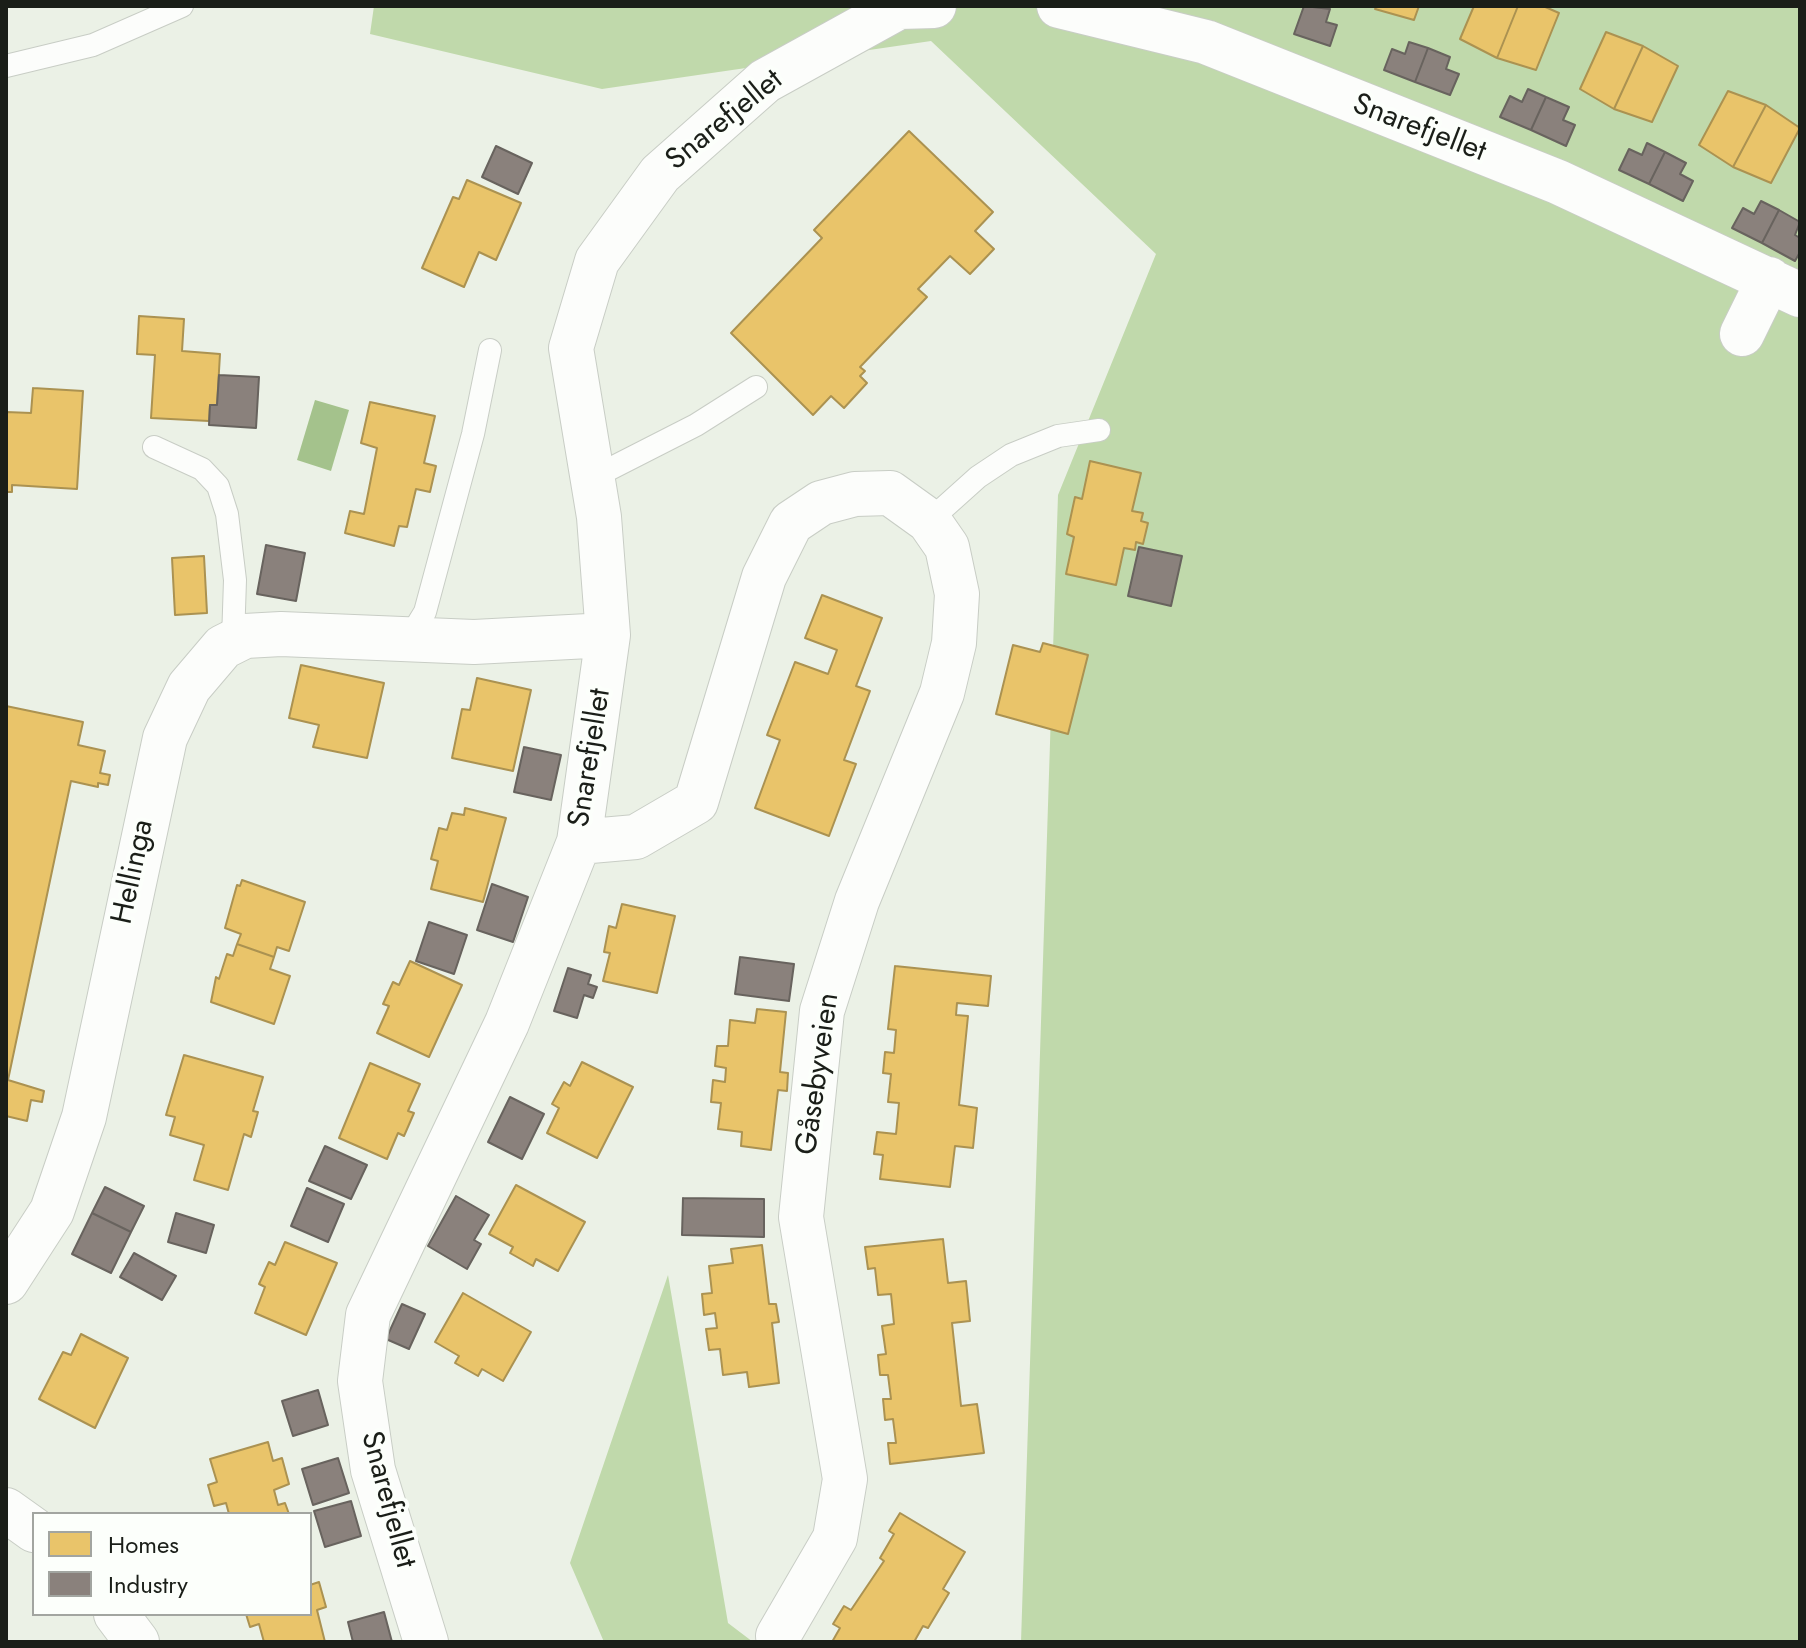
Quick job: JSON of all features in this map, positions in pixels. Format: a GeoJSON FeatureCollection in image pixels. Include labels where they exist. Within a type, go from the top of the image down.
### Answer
{"type":"FeatureCollection","features":[{"type":"Feature","properties":{"kind":"street","name":"Snarefjellet"},"geometry":{"type":"LineString","coordinates":[[426,1642],[373,1470],[360,1381],[368,1315],[507,1023],[579,842],[608,635],[592,478],[571,348],[597,261],[660,174],[765,81],[899,7],[934,6]]}},
{"type":"Feature","properties":{"kind":"street","name":"Snarefjellet"},"geometry":{"type":"LineString","coordinates":[[1059,6],[1206,42],[1558,182],[1785,287],[1742,334]]}},
{"type":"Feature","properties":{"kind":"street","name":"Gåsebyveien"},"geometry":{"type":"LineString","coordinates":[[579,842],[636,837],[696,802],[764,577],[791,523],[821,503],[867,493],[890,493],[929,521],[947,547],[957,594],[954,643],[942,693],[857,901],[822,1011],[801,1217],[845,1479],[835,1538],[778,1636]]}},
{"type":"Feature","properties":{"kind":"street"},"geometry":{"type":"LineString","coordinates":[[233,640],[281,634],[474,642],[608,635]]}},
{"type":"Feature","properties":{"kind":"street","name":"Hellinga"},"geometry":{"type":"LineString","coordinates":[[6,1282],[52,1211],[84,1117],[165,738],[189,687],[233,640]]}},
{"type":"Feature","properties":{"kind":"street"},"geometry":{"type":"LineString","coordinates":[[6,1510],[32,1529]]}},
{"type":"Feature","properties":{"kind":"street"},"geometry":{"type":"LineString","coordinates":[[118,1616],[137,1642]]}},
{"type":"Feature","properties":{"kind":"lane"},"geometry":{"type":"LineString","coordinates":[[6,66],[93,45],[182,6]]}},
{"type":"Feature","properties":{"kind":"lane"},"geometry":{"type":"LineString","coordinates":[[408,640],[425,612],[473,434],[490,350]]}},
{"type":"Feature","properties":{"kind":"lane"},"geometry":{"type":"LineString","coordinates":[[592,478],[696,425],[756,387]]}},
{"type":"Feature","properties":{"kind":"lane"},"geometry":{"type":"LineString","coordinates":[[929,521],[978,477],[1011,455],[1058,436],[1099,430]]}},
{"type":"Feature","properties":{"kind":"lane"},"geometry":{"type":"LineString","coordinates":[[154,447],[202,469],[218,486],[227,514],[234,568],[233,640]]}},
{"type":"Feature","properties":{"kind":"shaded area"},"geometry":{"type":"Polygon","coordinates":[[[374,6],[1800,6],[1800,1642],[1021,1642],[1058,495],[1156,254],[931,41],[602,89],[370,34],[374,6]]]}},
{"type":"Feature","properties":{"kind":"shaded area"},"geometry":{"type":"Polygon","coordinates":[[[315,400],[349,410],[331,471],[297,460],[315,400]]]}},
{"type":"Feature","properties":{"kind":"shaded area"},"geometry":{"type":"Polygon","coordinates":[[[668,1275],[728,1623],[753,1642],[604,1642],[570,1563],[668,1275]]]}},
{"type":"Feature","properties":{"kind":"building: Homes"},"geometry":{"type":"Polygon","coordinates":[[[1377,6],[1419,6],[1414,20],[1375,9],[1377,6]]]}},
{"type":"Feature","properties":{"kind":"building: Homes"},"geometry":{"type":"Polygon","coordinates":[[[1474,6],[1518,6],[1497,58],[1460,39],[1474,6]]]}},
{"type":"Feature","properties":{"kind":"building: Homes"},"geometry":{"type":"Polygon","coordinates":[[[1518,6],[1543,6],[1559,13],[1536,70],[1497,58],[1518,6]]]}},
{"type":"Feature","properties":{"kind":"building: Homes"},"geometry":{"type":"Polygon","coordinates":[[[1606,32],[1643,46],[1614,109],[1580,89],[1606,32]]]}},
{"type":"Feature","properties":{"kind":"building: Homes"},"geometry":{"type":"Polygon","coordinates":[[[1643,46],[1678,66],[1652,122],[1614,109],[1643,46]]]}},
{"type":"Feature","properties":{"kind":"building: Homes"},"geometry":{"type":"Polygon","coordinates":[[[1728,91],[1766,105],[1733,167],[1699,145],[1728,91]]]}},
{"type":"Feature","properties":{"kind":"building: Homes"},"geometry":{"type":"Polygon","coordinates":[[[1766,105],[1800,128],[1771,183],[1733,167],[1766,105]]]}},
{"type":"Feature","properties":{"kind":"building: Homes"},"geometry":{"type":"Polygon","coordinates":[[[909,131],[993,212],[975,231],[994,249],[970,274],[950,256],[918,289],[927,297],[860,367],[865,371],[860,376],[867,383],[844,408],[831,396],[813,415],[731,333],[822,238],[814,230],[909,131]]]}},
{"type":"Feature","properties":{"kind":"building: Homes"},"geometry":{"type":"Polygon","coordinates":[[[467,180],[521,203],[496,260],[479,252],[464,287],[422,268],[453,197],[459,199],[467,180]]]}},
{"type":"Feature","properties":{"kind":"building: Homes"},"geometry":{"type":"Polygon","coordinates":[[[139,316],[184,319],[182,351],[220,354],[217,405],[210,405],[209,421],[151,418],[155,355],[137,354],[139,316]]]}},
{"type":"Feature","properties":{"kind":"building: Homes"},"geometry":{"type":"Polygon","coordinates":[[[33,388],[83,391],[77,489],[12,485],[12,492],[6,492],[6,412],[31,413],[33,388]]]}},
{"type":"Feature","properties":{"kind":"building: Homes"},"geometry":{"type":"Polygon","coordinates":[[[370,402],[435,416],[424,463],[436,466],[430,492],[416,489],[407,527],[399,526],[394,546],[345,533],[350,511],[364,514],[377,448],[361,443],[370,402]]]}},
{"type":"Feature","properties":{"kind":"building: Homes"},"geometry":{"type":"Polygon","coordinates":[[[1090,461],[1141,473],[1132,511],[1143,513],[1141,521],[1148,523],[1143,544],[1136,542],[1135,550],[1124,548],[1116,585],[1066,574],[1074,537],[1067,534],[1075,497],[1082,499],[1090,461]]]}},
{"type":"Feature","properties":{"kind":"building: Homes"},"geometry":{"type":"Polygon","coordinates":[[[204,556],[207,613],[175,615],[172,558],[204,556]]]}},
{"type":"Feature","properties":{"kind":"building: Homes"},"geometry":{"type":"Polygon","coordinates":[[[822,595],[882,618],[856,686],[870,691],[844,760],[856,764],[829,836],[755,808],[780,740],[767,735],[795,662],[828,674],[837,650],[805,638],[822,595]]]}},
{"type":"Feature","properties":{"kind":"building: Homes"},"geometry":{"type":"Polygon","coordinates":[[[1043,643],[1088,655],[1068,734],[996,714],[1013,645],[1040,652],[1043,643]]]}},
{"type":"Feature","properties":{"kind":"building: Homes"},"geometry":{"type":"Polygon","coordinates":[[[301,665],[384,683],[367,758],[313,747],[319,725],[289,718],[301,665]]]}},
{"type":"Feature","properties":{"kind":"building: Homes"},"geometry":{"type":"Polygon","coordinates":[[[477,678],[531,690],[513,771],[452,758],[462,709],[470,710],[477,678]]]}},
{"type":"Feature","properties":{"kind":"building: Homes"},"geometry":{"type":"Polygon","coordinates":[[[6,706],[83,722],[78,745],[105,751],[100,773],[110,775],[108,785],[98,783],[98,787],[71,781],[8,1080],[44,1091],[42,1102],[31,1100],[27,1121],[6,1116],[6,706]]]}},
{"type":"Feature","properties":{"kind":"building: Homes"},"geometry":{"type":"Polygon","coordinates":[[[465,808],[506,818],[483,902],[431,889],[438,861],[431,859],[439,828],[447,830],[452,813],[464,815],[465,808]]]}},
{"type":"Feature","properties":{"kind":"building: Homes"},"geometry":{"type":"Polygon","coordinates":[[[242,880],[305,902],[289,951],[277,947],[274,957],[237,944],[241,934],[225,928],[237,885],[240,886],[242,880]]]}},
{"type":"Feature","properties":{"kind":"building: Homes"},"geometry":{"type":"Polygon","coordinates":[[[622,904],[675,916],[657,993],[603,981],[610,953],[604,952],[609,926],[616,928],[622,904]]]}},
{"type":"Feature","properties":{"kind":"building: Homes"},"geometry":{"type":"Polygon","coordinates":[[[237,944],[274,957],[270,969],[290,976],[274,1024],[211,1002],[216,977],[219,979],[227,954],[233,956],[237,944]]]}},
{"type":"Feature","properties":{"kind":"building: Homes"},"geometry":{"type":"Polygon","coordinates":[[[410,961],[462,985],[429,1057],[377,1033],[389,1006],[383,1004],[393,982],[399,985],[410,961]]]}},
{"type":"Feature","properties":{"kind":"building: Homes"},"geometry":{"type":"Polygon","coordinates":[[[895,966],[991,976],[988,1006],[957,1003],[956,1015],[968,1016],[959,1105],[977,1108],[973,1148],[955,1146],[950,1187],[880,1179],[883,1155],[874,1154],[877,1132],[896,1134],[899,1103],[888,1102],[891,1074],[883,1073],[885,1052],[894,1053],[896,1030],[888,1029],[895,966]]]}},
{"type":"Feature","properties":{"kind":"building: Homes"},"geometry":{"type":"Polygon","coordinates":[[[757,1009],[786,1012],[780,1072],[788,1073],[787,1091],[778,1090],[771,1150],[741,1146],[742,1132],[718,1129],[721,1103],[711,1102],[713,1080],[725,1082],[726,1068],[715,1066],[717,1046],[728,1046],[730,1020],[755,1023],[757,1009]]]}},
{"type":"Feature","properties":{"kind":"building: Homes"},"geometry":{"type":"Polygon","coordinates":[[[184,1055],[263,1077],[253,1111],[258,1112],[251,1137],[244,1134],[228,1190],[194,1180],[204,1145],[170,1135],[175,1117],[166,1115],[184,1055]]]}},
{"type":"Feature","properties":{"kind":"building: Homes"},"geometry":{"type":"Polygon","coordinates":[[[582,1062],[633,1087],[597,1158],[547,1133],[559,1108],[552,1104],[564,1082],[570,1086],[582,1062]]]}},
{"type":"Feature","properties":{"kind":"building: Homes"},"geometry":{"type":"Polygon","coordinates":[[[370,1063],[420,1084],[408,1111],[414,1113],[404,1136],[398,1133],[387,1159],[339,1138],[370,1063]]]}},
{"type":"Feature","properties":{"kind":"building: Homes"},"geometry":{"type":"Polygon","coordinates":[[[516,1185],[585,1222],[558,1271],[536,1259],[533,1266],[510,1253],[513,1247],[489,1234],[516,1185]]]}},
{"type":"Feature","properties":{"kind":"building: Homes"},"geometry":{"type":"Polygon","coordinates":[[[943,1239],[948,1283],[966,1281],[970,1321],[952,1323],[961,1406],[977,1404],[984,1453],[890,1464],[888,1443],[896,1443],[893,1419],[885,1420],[883,1399],[891,1399],[888,1375],[880,1375],[878,1355],[886,1354],[882,1326],[894,1324],[891,1294],[878,1295],[875,1268],[868,1269],[865,1247],[943,1239]]]}},
{"type":"Feature","properties":{"kind":"building: Homes"},"geometry":{"type":"Polygon","coordinates":[[[285,1242],[337,1263],[306,1335],[255,1313],[265,1287],[259,1284],[269,1262],[275,1265],[285,1242]]]}},
{"type":"Feature","properties":{"kind":"building: Homes"},"geometry":{"type":"Polygon","coordinates":[[[762,1245],[769,1304],[776,1304],[779,1322],[772,1323],[779,1383],[749,1387],[747,1372],[723,1375],[720,1349],[709,1350],[706,1329],[717,1328],[715,1313],[704,1315],[702,1294],[712,1293],[709,1266],[733,1263],[731,1249],[762,1245]]]}},
{"type":"Feature","properties":{"kind":"building: Homes"},"geometry":{"type":"Polygon","coordinates":[[[463,1293],[531,1332],[503,1381],[482,1369],[478,1376],[455,1363],[459,1356],[435,1342],[463,1293]]]}},
{"type":"Feature","properties":{"kind":"building: Homes"},"geometry":{"type":"Polygon","coordinates":[[[81,1334],[128,1358],[95,1428],[39,1399],[63,1352],[71,1355],[81,1334]]]}},
{"type":"Feature","properties":{"kind":"building: Homes"},"geometry":{"type":"Polygon","coordinates":[[[268,1442],[273,1461],[282,1458],[289,1484],[274,1490],[278,1505],[285,1503],[288,1512],[228,1512],[226,1503],[214,1506],[208,1485],[217,1482],[210,1459],[268,1442]]]}},
{"type":"Feature","properties":{"kind":"building: Homes"},"geometry":{"type":"Polygon","coordinates":[[[900,1513],[965,1552],[943,1589],[949,1593],[928,1628],[923,1626],[914,1642],[832,1642],[840,1628],[833,1624],[844,1606],[851,1610],[884,1561],[880,1558],[894,1534],[889,1531],[900,1513]]]}},
{"type":"Feature","properties":{"kind":"building: Homes"},"geometry":{"type":"Polygon","coordinates":[[[319,1582],[326,1607],[317,1610],[325,1642],[264,1642],[259,1624],[250,1627],[247,1616],[312,1616],[312,1584],[319,1582]]]}},
{"type":"Feature","properties":{"kind":"building: Industry"},"geometry":{"type":"Polygon","coordinates":[[[1304,6],[1330,9],[1326,22],[1337,25],[1330,46],[1294,34],[1304,6]]]}},
{"type":"Feature","properties":{"kind":"building: Industry"},"geometry":{"type":"Polygon","coordinates":[[[1409,42],[1428,48],[1415,82],[1384,70],[1392,49],[1405,54],[1409,42]]]}},
{"type":"Feature","properties":{"kind":"building: Industry"},"geometry":{"type":"Polygon","coordinates":[[[1428,48],[1450,57],[1446,69],[1459,74],[1450,95],[1415,82],[1428,48]]]}},
{"type":"Feature","properties":{"kind":"building: Industry"},"geometry":{"type":"Polygon","coordinates":[[[1528,89],[1546,97],[1531,130],[1500,117],[1510,96],[1522,102],[1528,89]]]}},
{"type":"Feature","properties":{"kind":"building: Industry"},"geometry":{"type":"Polygon","coordinates":[[[1546,97],[1569,107],[1563,120],[1575,125],[1566,146],[1531,130],[1546,97]]]}},
{"type":"Feature","properties":{"kind":"building: Industry"},"geometry":{"type":"Polygon","coordinates":[[[1647,143],[1665,152],[1649,184],[1619,170],[1629,149],[1642,155],[1647,143]]]}},
{"type":"Feature","properties":{"kind":"building: Industry"},"geometry":{"type":"Polygon","coordinates":[[[496,146],[532,163],[518,194],[482,177],[496,146]]]}},
{"type":"Feature","properties":{"kind":"building: Industry"},"geometry":{"type":"Polygon","coordinates":[[[1665,152],[1686,163],[1680,174],[1693,181],[1683,201],[1649,184],[1665,152]]]}},
{"type":"Feature","properties":{"kind":"building: Industry"},"geometry":{"type":"Polygon","coordinates":[[[1761,201],[1779,210],[1762,243],[1732,228],[1743,208],[1754,214],[1761,201]]]}},
{"type":"Feature","properties":{"kind":"building: Industry"},"geometry":{"type":"Polygon","coordinates":[[[1779,210],[1800,222],[1795,235],[1800,238],[1800,252],[1795,261],[1762,243],[1779,210]]]}},
{"type":"Feature","properties":{"kind":"building: Industry"},"geometry":{"type":"Polygon","coordinates":[[[219,375],[259,377],[256,428],[209,425],[210,405],[217,405],[219,375]]]}},
{"type":"Feature","properties":{"kind":"building: Industry"},"geometry":{"type":"Polygon","coordinates":[[[266,545],[305,553],[296,601],[257,594],[266,545]]]}},
{"type":"Feature","properties":{"kind":"building: Industry"},"geometry":{"type":"Polygon","coordinates":[[[1139,547],[1182,556],[1171,606],[1128,596],[1139,547]]]}},
{"type":"Feature","properties":{"kind":"building: Industry"},"geometry":{"type":"Polygon","coordinates":[[[524,747],[561,755],[551,800],[514,792],[524,747]]]}},
{"type":"Feature","properties":{"kind":"building: Industry"},"geometry":{"type":"Polygon","coordinates":[[[492,884],[528,897],[513,942],[477,930],[492,884]]]}},
{"type":"Feature","properties":{"kind":"building: Industry"},"geometry":{"type":"Polygon","coordinates":[[[429,922],[467,935],[454,974],[416,961],[429,922]]]}},
{"type":"Feature","properties":{"kind":"building: Industry"},"geometry":{"type":"Polygon","coordinates":[[[740,957],[794,964],[789,1001],[735,994],[740,957]]]}},
{"type":"Feature","properties":{"kind":"building: Industry"},"geometry":{"type":"Polygon","coordinates":[[[568,968],[591,975],[588,984],[597,987],[593,998],[584,995],[577,1018],[554,1011],[568,968]]]}},
{"type":"Feature","properties":{"kind":"building: Industry"},"geometry":{"type":"Polygon","coordinates":[[[510,1097],[544,1114],[522,1159],[488,1142],[510,1097]]]}},
{"type":"Feature","properties":{"kind":"building: Industry"},"geometry":{"type":"Polygon","coordinates":[[[325,1146],[367,1165],[351,1199],[309,1181],[325,1146]]]}},
{"type":"Feature","properties":{"kind":"building: Industry"},"geometry":{"type":"Polygon","coordinates":[[[105,1187],[144,1206],[131,1232],[92,1213],[105,1187]]]}},
{"type":"Feature","properties":{"kind":"building: Industry"},"geometry":{"type":"Polygon","coordinates":[[[307,1188],[344,1204],[328,1242],[291,1226],[307,1188]]]}},
{"type":"Feature","properties":{"kind":"building: Industry"},"geometry":{"type":"Polygon","coordinates":[[[456,1196],[489,1215],[474,1240],[481,1244],[467,1269],[428,1246],[456,1196]]]}},
{"type":"Feature","properties":{"kind":"building: Industry"},"geometry":{"type":"Polygon","coordinates":[[[683,1198],[764,1199],[764,1237],[682,1235],[683,1198]]]}},
{"type":"Feature","properties":{"kind":"building: Industry"},"geometry":{"type":"Polygon","coordinates":[[[92,1213],[131,1232],[111,1273],[72,1254],[92,1213]]]}},
{"type":"Feature","properties":{"kind":"building: Industry"},"geometry":{"type":"Polygon","coordinates":[[[176,1213],[214,1225],[206,1253],[168,1242],[176,1213]]]}},
{"type":"Feature","properties":{"kind":"building: Industry"},"geometry":{"type":"Polygon","coordinates":[[[134,1253],[176,1276],[162,1300],[120,1277],[134,1253]]]}},
{"type":"Feature","properties":{"kind":"building: Industry"},"geometry":{"type":"Polygon","coordinates":[[[402,1304],[425,1314],[409,1349],[386,1339],[402,1304]]]}},
{"type":"Feature","properties":{"kind":"building: Industry"},"geometry":{"type":"Polygon","coordinates":[[[318,1390],[328,1425],[293,1436],[282,1401],[318,1390]]]}},
{"type":"Feature","properties":{"kind":"building: Industry"},"geometry":{"type":"Polygon","coordinates":[[[338,1458],[349,1493],[313,1505],[302,1469],[338,1458]]]}},
{"type":"Feature","properties":{"kind":"building: Industry"},"geometry":{"type":"Polygon","coordinates":[[[351,1501],[361,1536],[325,1547],[314,1511],[351,1501]]]}},
{"type":"Feature","properties":{"kind":"building: Industry"},"geometry":{"type":"Polygon","coordinates":[[[384,1612],[392,1642],[353,1642],[348,1622],[384,1612]]]}}]}
